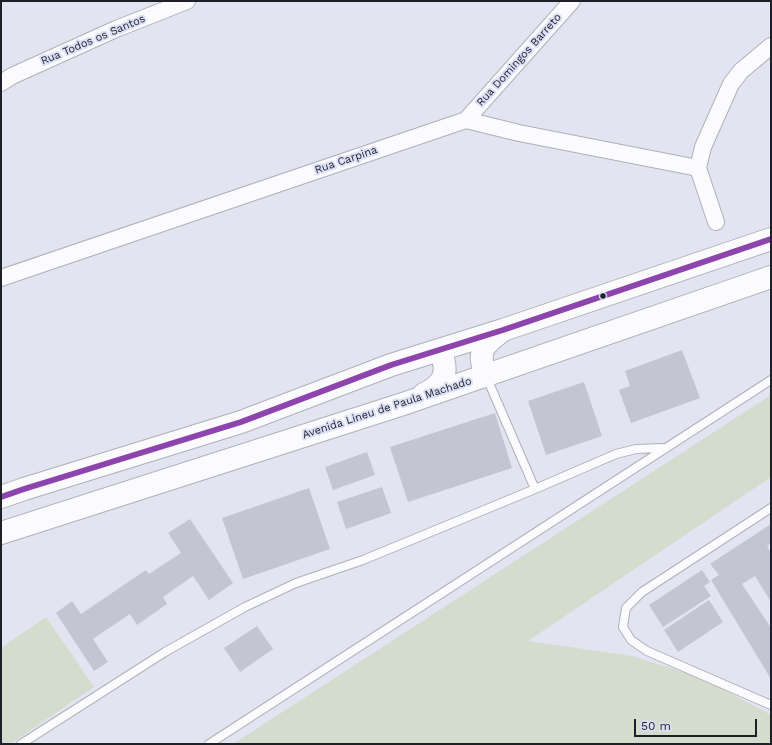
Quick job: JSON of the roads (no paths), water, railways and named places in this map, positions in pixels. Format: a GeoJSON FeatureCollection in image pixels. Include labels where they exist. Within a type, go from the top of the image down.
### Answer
{"type":"FeatureCollection","features":[{"type":"Feature","properties":{"kind":"highway"},"geometry":{"type":"LineString","coordinates":[[1,497],[241,422],[391,366],[503,330],[771,239]]}},
{"type":"Feature","properties":{"kind":"highway","name":"Avenida Lineu de Paula Machado"},"geometry":{"type":"LineString","coordinates":[[1,532],[403,404],[771,277]]}},
{"type":"Feature","properties":{"kind":"highway"},"geometry":{"type":"LineString","coordinates":[[486,376],[482,360],[482,350],[488,342],[503,330]]}},
{"type":"Feature","properties":{"kind":"highway"},"geometry":{"type":"LineString","coordinates":[[403,404],[440,385],[445,369],[444,360],[439,350]]}},
{"type":"Feature","properties":{"kind":"street","name":"Rua Todos os Santos"},"geometry":{"type":"LineString","coordinates":[[5,78],[116,29],[187,1]]}},
{"type":"Feature","properties":{"kind":"street","name":"Rua Domingos Barreto"},"geometry":{"type":"LineString","coordinates":[[466,120],[572,1]]}},
{"type":"Feature","properties":{"kind":"street"},"geometry":{"type":"LineString","coordinates":[[716,222],[698,168],[703,147],[710,128],[731,84],[741,71],[771,46]]}},
{"type":"Feature","properties":{"kind":"street"},"geometry":{"type":"LineString","coordinates":[[466,120],[698,168]]}},
{"type":"Feature","properties":{"kind":"street","name":"Rua Carpina"},"geometry":{"type":"LineString","coordinates":[[1,278],[466,120]]}},
{"type":"Feature","properties":{"kind":"lane"},"geometry":{"type":"LineString","coordinates":[[486,376],[535,489]]}},
{"type":"Feature","properties":{"kind":"lane"},"geometry":{"type":"LineString","coordinates":[[209,744],[662,448],[771,380]]}},
{"type":"Feature","properties":{"kind":"lane"},"geometry":{"type":"LineString","coordinates":[[20,744],[165,652],[245,607],[296,583],[363,560],[616,454],[636,449],[662,448]]}},
{"type":"Feature","properties":{"kind":"lane"},"geometry":{"type":"LineString","coordinates":[[771,508],[642,592],[626,608],[623,627],[631,640],[647,651],[771,705]]}}]}
